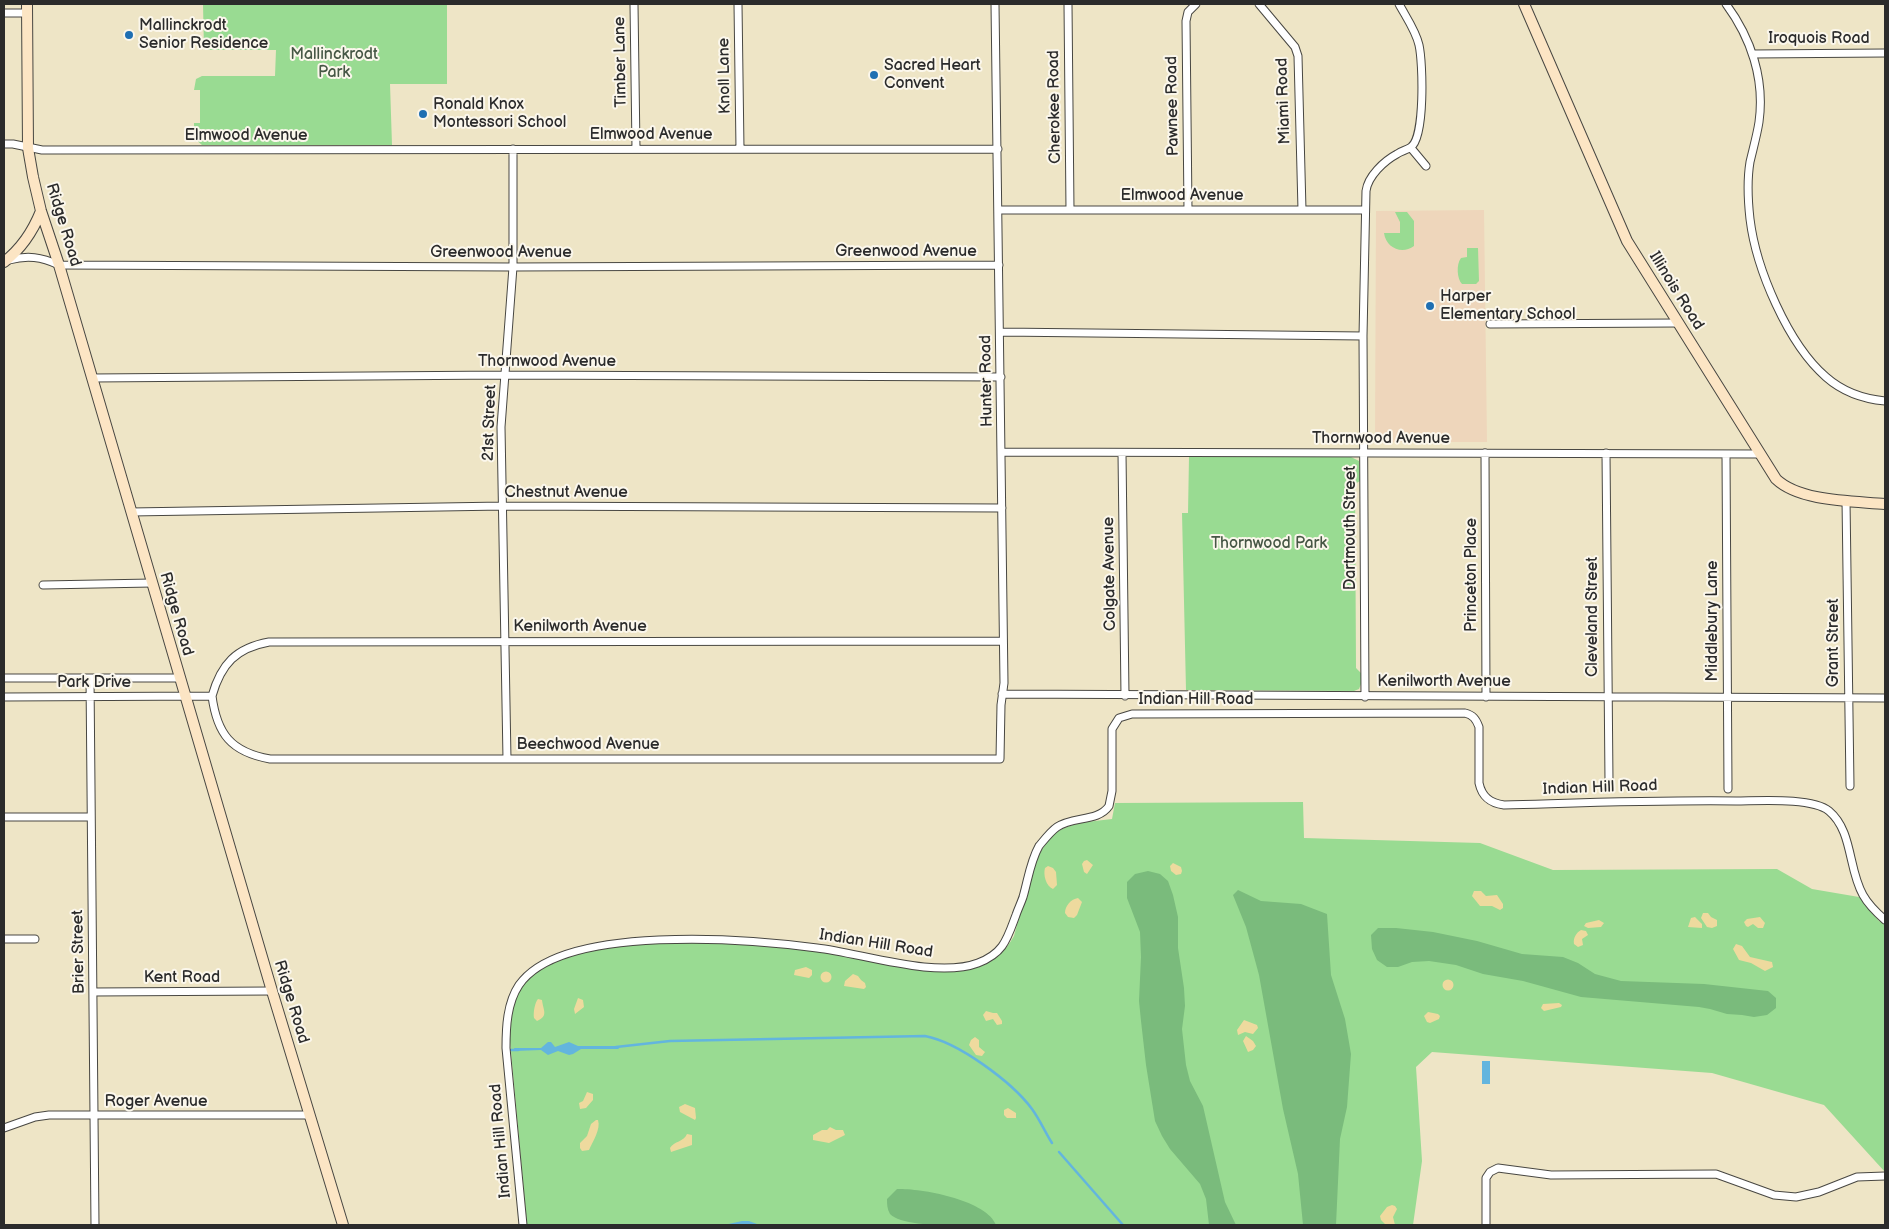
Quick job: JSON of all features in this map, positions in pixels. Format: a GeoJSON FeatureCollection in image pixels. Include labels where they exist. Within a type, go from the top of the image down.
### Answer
{"type":"FeatureCollection","features":[{"type":"Feature","properties":{"kind":"street","name":"Timber Lane"},"geometry":{"type":"LineString","coordinates":[[634,4],[636,149]]}},
{"type":"Feature","properties":{"kind":"street","name":"Knoll Lane"},"geometry":{"type":"LineString","coordinates":[[738,4],[740,149]]}},
{"type":"Feature","properties":{"kind":"street","name":"Hunter Road"},"geometry":{"type":"LineString","coordinates":[[995,4],[1001,332],[1004,683],[1000,759]]}},
{"type":"Feature","properties":{"kind":"street","name":"Cherokee Road"},"geometry":{"type":"LineString","coordinates":[[1068,4],[1070,210]]}},
{"type":"Feature","properties":{"kind":"street","name":"Pawnee Road"},"geometry":{"type":"LineString","coordinates":[[1188,210],[1186,21],[1188,12],[1196,4]]}},
{"type":"Feature","properties":{"kind":"street","name":"Miami Road"},"geometry":{"type":"LineString","coordinates":[[1259,4],[1295,47],[1298,56],[1302,210]]}},
{"type":"Feature","properties":{"kind":"street"},"geometry":{"type":"LineString","coordinates":[[1399,4],[1416,38],[1420,53],[1420,127],[1418,136],[1411,148],[1426,166]]}},
{"type":"Feature","properties":{"kind":"street","name":"Illinois Road"},"geometry":{"type":"LineString","coordinates":[[1524,4],[1627,241],[1776,479],[1784,487],[1808,495],[1885,504]]}},
{"type":"Feature","properties":{"kind":"street"},"geometry":{"type":"LineString","coordinates":[[1726,4],[1741,28],[1753,54],[1760,93],[1760,119],[1750,164],[1748,187],[1753,238],[1764,276],[1782,317],[1811,362],[1826,378],[1858,396],[1885,401]]}},
{"type":"Feature","properties":{"kind":"street"},"geometry":{"type":"LineString","coordinates":[[4,13],[27,8]]}},
{"type":"Feature","properties":{"kind":"street","name":"Ridge Road"},"geometry":{"type":"LineString","coordinates":[[27,8],[28,148],[41,210],[59,265],[179,678],[343,1225]]}},
{"type":"Feature","properties":{"kind":"street","name":"Iroquois Road"},"geometry":{"type":"LineString","coordinates":[[1753,54],[1885,53]]}},
{"type":"Feature","properties":{"kind":"street","name":"Elmwood Avenue"},"geometry":{"type":"LineString","coordinates":[[4,144],[42,150],[998,149]]}},
{"type":"Feature","properties":{"kind":"street","name":"Dartmouth Street"},"geometry":{"type":"LineString","coordinates":[[1365,696],[1363,336],[1366,191],[1371,178],[1395,154],[1411,148]]}},
{"type":"Feature","properties":{"kind":"street","name":"21st Street"},"geometry":{"type":"LineString","coordinates":[[507,759],[501,427],[513,267],[513,149]]}},
{"type":"Feature","properties":{"kind":"street"},"geometry":{"type":"LineString","coordinates":[[5,262],[24,243],[41,210]]}},
{"type":"Feature","properties":{"kind":"street","name":"Elmwood Avenue"},"geometry":{"type":"LineString","coordinates":[[999,210],[1365,210]]}},
{"type":"Feature","properties":{"kind":"street","name":"Greenwood Avenue"},"geometry":{"type":"LineString","coordinates":[[5,262],[18,257],[38,257],[59,265],[513,267],[999,266]]}},
{"type":"Feature","properties":{"kind":"street"},"geometry":{"type":"LineString","coordinates":[[1490,324],[1678,323]]}},
{"type":"Feature","properties":{"kind":"street"},"geometry":{"type":"LineString","coordinates":[[1001,332],[1363,336]]}},
{"type":"Feature","properties":{"kind":"street","name":"Thornwood Avenue"},"geometry":{"type":"LineString","coordinates":[[92,378],[505,375],[1001,377]]}},
{"type":"Feature","properties":{"kind":"street","name":"Thornwood Avenue"},"geometry":{"type":"LineString","coordinates":[[1002,452],[1761,454]]}},
{"type":"Feature","properties":{"kind":"street","name":"Colgate Avenue"},"geometry":{"type":"LineString","coordinates":[[1122,453],[1125,696]]}},
{"type":"Feature","properties":{"kind":"street","name":"Princeton Place"},"geometry":{"type":"LineString","coordinates":[[1485,453],[1486,697]]}},
{"type":"Feature","properties":{"kind":"street","name":"Cleveland Street"},"geometry":{"type":"LineString","coordinates":[[1606,453],[1609,781]]}},
{"type":"Feature","properties":{"kind":"street","name":"Middlebury Lane"},"geometry":{"type":"LineString","coordinates":[[1726,454],[1728,789]]}},
{"type":"Feature","properties":{"kind":"street","name":"Grant Street"},"geometry":{"type":"LineString","coordinates":[[1846,500],[1850,786]]}},
{"type":"Feature","properties":{"kind":"street","name":"Chestnut Avenue"},"geometry":{"type":"LineString","coordinates":[[131,512],[503,506],[1002,508]]}},
{"type":"Feature","properties":{"kind":"street"},"geometry":{"type":"LineString","coordinates":[[43,585],[152,583]]}},
{"type":"Feature","properties":{"kind":"street","name":"Kenilworth Avenue"},"geometry":{"type":"LineString","coordinates":[[212,696],[220,674],[235,655],[262,643],[1003,641]]}},
{"type":"Feature","properties":{"kind":"street","name":"Park Drive"},"geometry":{"type":"LineString","coordinates":[[4,678],[179,678]]}},
{"type":"Feature","properties":{"kind":"street","name":"Brier Street"},"geometry":{"type":"LineString","coordinates":[[90,678],[95,1225]]}},
{"type":"Feature","properties":{"kind":"street","name":"Kenilworth Avenue"},"geometry":{"type":"LineString","coordinates":[[1002,694],[1885,698]]}},
{"type":"Feature","properties":{"kind":"street"},"geometry":{"type":"LineString","coordinates":[[185,696],[212,696]]}},
{"type":"Feature","properties":{"kind":"street","name":"Park Drive"},"geometry":{"type":"LineString","coordinates":[[4,697],[185,696]]}},
{"type":"Feature","properties":{"kind":"street","name":"Beechwood Avenue"},"geometry":{"type":"LineString","coordinates":[[212,696],[215,713],[223,732],[236,747],[256,756],[270,759],[1000,759]]}},
{"type":"Feature","properties":{"kind":"street","name":"Indian Hill Road"},"geometry":{"type":"LineString","coordinates":[[523,1225],[506,1048],[506,1030],[515,993],[526,977],[546,963],[582,950],[617,943],[665,940],[784,944],[935,968],[955,968],[979,963],[995,954],[1006,942],[1023,898],[1034,857],[1045,839],[1058,826],[1072,820],[1100,814],[1110,806],[1112,800],[1112,729],[1119,718],[1125,715],[1464,713],[1471,715],[1477,721],[1479,727],[1479,783],[1485,798],[1493,804],[1672,800],[1786,801],[1817,806],[1827,809],[1839,823],[1863,895],[1885,920]]}},
{"type":"Feature","properties":{"kind":"street"},"geometry":{"type":"LineString","coordinates":[[4,817],[90,817]]}},
{"type":"Feature","properties":{"kind":"street"},"geometry":{"type":"LineString","coordinates":[[4,939],[35,939]]}},
{"type":"Feature","properties":{"kind":"street","name":"Kent Road"},"geometry":{"type":"LineString","coordinates":[[93,992],[272,991]]}},
{"type":"Feature","properties":{"kind":"street","name":"Roger Avenue"},"geometry":{"type":"LineString","coordinates":[[4,1128],[35,1117],[49,1115],[310,1115]]}},
{"type":"Feature","properties":{"kind":"street"},"geometry":{"type":"LineString","coordinates":[[1486,1225],[1486,1178],[1490,1172],[1498,1168],[1551,1174],[1716,1174],[1774,1195],[1785,1197],[1807,1196],[1857,1177],[1885,1176]]}},
{"type":"Feature","properties":{"kind":"shaded area","name":"Harper Elementary School"},"geometry":{"type":"Polygon","coordinates":[[[1484,210],[1487,442],[1375,442],[1376,211],[1484,210]]]}},
{"type":"Feature","properties":{"kind":"green space","name":"Mallinckrodt Park"},"geometry":{"type":"Polygon","coordinates":[[[203,4],[447,4],[447,84],[390,84],[392,145],[202,145],[194,138],[194,123],[200,123],[200,90],[194,90],[196,79],[202,76],[275,76],[276,50],[204,50],[203,4]]]}},
{"type":"Feature","properties":{"kind":"green space"},"geometry":{"type":"Polygon","coordinates":[[[1395,212],[1407,212],[1414,221],[1414,246],[1409,249],[1400,250],[1395,248],[1385,238],[1384,233],[1400,233],[1400,222],[1395,212]]]}},
{"type":"Feature","properties":{"kind":"green space"},"geometry":{"type":"Polygon","coordinates":[[[1467,248],[1478,248],[1479,281],[1476,284],[1462,284],[1459,279],[1458,264],[1461,258],[1467,257],[1467,248]]]}},
{"type":"Feature","properties":{"kind":"green space","name":"Thornwood Park"},"geometry":{"type":"Polygon","coordinates":[[[1189,457],[1351,457],[1359,461],[1360,481],[1355,484],[1356,668],[1361,673],[1359,689],[1354,691],[1186,690],[1182,513],[1188,513],[1189,457]]]}},
{"type":"Feature","properties":{"kind":"green space"},"geometry":{"type":"Polygon","coordinates":[[[1303,802],[1304,838],[1480,843],[1553,870],[1777,869],[1812,889],[1859,897],[1879,921],[1885,924],[1885,1172],[1824,1105],[1712,1073],[1432,1052],[1416,1067],[1422,1161],[1413,1225],[527,1225],[510,1041],[511,1026],[513,1010],[521,989],[531,977],[549,965],[580,953],[610,947],[700,942],[758,944],[795,948],[931,970],[952,971],[974,968],[987,964],[1002,952],[1014,936],[1025,893],[1036,862],[1043,848],[1062,829],[1080,823],[1112,819],[1115,803],[1303,802]]]}},
{"type":"Feature","properties":{"kind":"green space"},"geometry":{"type":"Polygon","coordinates":[[[1148,871],[1160,874],[1168,881],[1173,895],[1178,917],[1178,948],[1184,988],[1185,1006],[1182,1029],[1186,1065],[1190,1081],[1203,1106],[1225,1202],[1236,1225],[1209,1225],[1206,1199],[1200,1184],[1170,1149],[1155,1121],[1146,1065],[1139,1001],[1140,932],[1127,898],[1127,882],[1135,874],[1148,871]]]}},
{"type":"Feature","properties":{"kind":"green space"},"geometry":{"type":"Polygon","coordinates":[[[1238,890],[1261,901],[1301,904],[1327,914],[1331,975],[1345,1019],[1351,1054],[1347,1107],[1340,1139],[1336,1225],[1303,1225],[1298,1174],[1283,1109],[1259,975],[1246,927],[1233,895],[1238,890]]]}},
{"type":"Feature","properties":{"kind":"green space"},"geometry":{"type":"Polygon","coordinates":[[[1378,928],[1433,932],[1477,941],[1522,954],[1563,957],[1578,963],[1595,974],[1621,981],[1704,984],[1768,991],[1776,998],[1776,1008],[1767,1015],[1754,1017],[1727,1014],[1699,1007],[1581,997],[1523,981],[1483,974],[1456,965],[1429,961],[1412,962],[1398,967],[1387,967],[1377,960],[1372,949],[1371,935],[1378,928]]]}},
{"type":"Feature","properties":{"kind":"green space"},"geometry":{"type":"Polygon","coordinates":[[[897,1189],[936,1193],[967,1202],[990,1216],[996,1225],[940,1225],[898,1219],[890,1214],[887,1203],[887,1199],[897,1189]]]}},
{"type":"Feature","properties":{"kind":"sand"},"geometry":{"type":"Polygon","coordinates":[[[1087,860],[1093,865],[1087,874],[1084,872],[1082,864],[1087,860]]]}},
{"type":"Feature","properties":{"kind":"sand"},"geometry":{"type":"Polygon","coordinates":[[[1173,863],[1181,867],[1181,874],[1176,875],[1171,871],[1170,866],[1173,863]]]}},
{"type":"Feature","properties":{"kind":"sand"},"geometry":{"type":"Polygon","coordinates":[[[1048,866],[1056,872],[1057,885],[1053,889],[1047,883],[1045,877],[1044,871],[1048,866]]]}},
{"type":"Feature","properties":{"kind":"sand"},"geometry":{"type":"Polygon","coordinates":[[[1474,891],[1481,891],[1486,896],[1497,895],[1503,904],[1503,908],[1500,910],[1492,906],[1480,906],[1472,896],[1474,891]]]}},
{"type":"Feature","properties":{"kind":"sand"},"geometry":{"type":"Polygon","coordinates":[[[1078,898],[1082,902],[1077,915],[1074,918],[1068,917],[1065,913],[1067,905],[1078,898]]]}},
{"type":"Feature","properties":{"kind":"sand"},"geometry":{"type":"Polygon","coordinates":[[[1703,913],[1708,913],[1717,920],[1717,926],[1707,927],[1701,918],[1703,913]]]}},
{"type":"Feature","properties":{"kind":"sand"},"geometry":{"type":"Polygon","coordinates":[[[1695,917],[1702,924],[1702,928],[1688,927],[1691,918],[1695,917]]]}},
{"type":"Feature","properties":{"kind":"sand"},"geometry":{"type":"Polygon","coordinates":[[[1760,917],[1765,923],[1763,928],[1758,928],[1753,924],[1748,927],[1744,922],[1747,919],[1760,917]]]}},
{"type":"Feature","properties":{"kind":"sand"},"geometry":{"type":"Polygon","coordinates":[[[1599,920],[1604,923],[1601,927],[1588,928],[1584,926],[1586,923],[1599,920]]]}},
{"type":"Feature","properties":{"kind":"sand"},"geometry":{"type":"Polygon","coordinates":[[[1581,930],[1586,931],[1588,935],[1582,939],[1583,945],[1578,947],[1574,944],[1574,940],[1576,934],[1581,930]]]}},
{"type":"Feature","properties":{"kind":"sand"},"geometry":{"type":"Polygon","coordinates":[[[1736,944],[1742,946],[1750,957],[1772,962],[1773,967],[1765,971],[1751,963],[1739,960],[1733,949],[1736,944]]]}},
{"type":"Feature","properties":{"kind":"sand"},"geometry":{"type":"Polygon","coordinates":[[[806,967],[812,970],[812,975],[809,978],[794,975],[795,970],[806,967]]]}},
{"type":"Feature","properties":{"kind":"sand"},"geometry":{"type":"Polygon","coordinates":[[[826,971],[832,977],[826,983],[820,977],[826,971]]]}},
{"type":"Feature","properties":{"kind":"sand"},"geometry":{"type":"Polygon","coordinates":[[[853,974],[865,983],[866,987],[864,989],[844,986],[845,981],[853,974]]]}},
{"type":"Feature","properties":{"kind":"sand"},"geometry":{"type":"Polygon","coordinates":[[[1448,979],[1454,985],[1448,991],[1442,985],[1448,979]]]}},
{"type":"Feature","properties":{"kind":"sand"},"geometry":{"type":"Polygon","coordinates":[[[578,998],[583,1000],[584,1007],[575,1014],[574,1009],[578,998]]]}},
{"type":"Feature","properties":{"kind":"sand"},"geometry":{"type":"Polygon","coordinates":[[[538,999],[542,1000],[544,1015],[537,1021],[534,1018],[534,1013],[538,999]]]}},
{"type":"Feature","properties":{"kind":"sand"},"geometry":{"type":"Polygon","coordinates":[[[1559,1003],[1562,1005],[1561,1007],[1544,1011],[1541,1008],[1543,1004],[1559,1003]]]}},
{"type":"Feature","properties":{"kind":"sand"},"geometry":{"type":"Polygon","coordinates":[[[986,1011],[997,1013],[1002,1024],[997,1025],[993,1019],[986,1021],[983,1015],[986,1011]]]}},
{"type":"Feature","properties":{"kind":"sand"},"geometry":{"type":"Polygon","coordinates":[[[1428,1012],[1438,1014],[1440,1016],[1439,1019],[1430,1023],[1427,1022],[1424,1016],[1428,1012]]]}},
{"type":"Feature","properties":{"kind":"sand"},"geometry":{"type":"Polygon","coordinates":[[[1244,1020],[1257,1025],[1258,1028],[1253,1034],[1245,1032],[1238,1035],[1237,1030],[1244,1020]]]}},
{"type":"Feature","properties":{"kind":"sand"},"geometry":{"type":"Polygon","coordinates":[[[1246,1036],[1256,1046],[1248,1052],[1243,1041],[1246,1036]]]}},
{"type":"Feature","properties":{"kind":"sand"},"geometry":{"type":"Polygon","coordinates":[[[975,1037],[979,1040],[979,1047],[985,1052],[982,1056],[976,1055],[969,1045],[975,1037]]]}},
{"type":"Feature","properties":{"kind":"sand"},"geometry":{"type":"Polygon","coordinates":[[[587,1092],[593,1094],[593,1100],[586,1108],[580,1109],[579,1103],[583,1101],[587,1092]]]}},
{"type":"Feature","properties":{"kind":"sand"},"geometry":{"type":"Polygon","coordinates":[[[685,1104],[695,1108],[695,1120],[680,1112],[679,1107],[685,1104]]]}},
{"type":"Feature","properties":{"kind":"sand"},"geometry":{"type":"Polygon","coordinates":[[[1008,1108],[1016,1113],[1016,1118],[1007,1118],[1004,1115],[1004,1110],[1008,1108]]]}},
{"type":"Feature","properties":{"kind":"sand"},"geometry":{"type":"Polygon","coordinates":[[[598,1120],[599,1124],[598,1131],[589,1150],[582,1151],[580,1143],[587,1136],[591,1124],[598,1120]]]}},
{"type":"Feature","properties":{"kind":"sand"},"geometry":{"type":"Polygon","coordinates":[[[830,1127],[836,1130],[843,1130],[845,1135],[829,1143],[813,1140],[813,1135],[830,1127]]]}},
{"type":"Feature","properties":{"kind":"sand"},"geometry":{"type":"Polygon","coordinates":[[[687,1134],[692,1135],[692,1145],[671,1152],[670,1148],[684,1139],[687,1134]]]}},
{"type":"Feature","properties":{"kind":"sand"},"geometry":{"type":"Polygon","coordinates":[[[1392,1205],[1397,1209],[1393,1217],[1395,1225],[1386,1225],[1380,1216],[1387,1207],[1392,1205]]]}},
{"type":"Feature","properties":{"kind":"water"},"geometry":{"type":"Polygon","coordinates":[[[548,1042],[551,1042],[555,1047],[569,1042],[578,1046],[617,1046],[619,1049],[581,1049],[569,1055],[558,1051],[548,1055],[541,1050],[515,1051],[514,1048],[541,1048],[548,1042]]]}},
{"type":"Feature","properties":{"kind":"water"},"geometry":{"type":"Polygon","coordinates":[[[1482,1061],[1490,1061],[1490,1084],[1482,1084],[1482,1061]]]}},
{"type":"Feature","properties":{"kind":"water"},"geometry":{"type":"Polygon","coordinates":[[[742,1221],[757,1224],[784,1225],[724,1225],[742,1221]]]}},
{"type":"Feature","properties":{"kind":"waterway"},"geometry":{"type":"LineString","coordinates":[[616,1047],[670,1041],[925,1036],[953,1046],[998,1076],[1023,1098],[1032,1109],[1052,1143]]}},
{"type":"Feature","properties":{"kind":"waterway"},"geometry":{"type":"LineString","coordinates":[[511,1050],[518,1050]]}},
{"type":"Feature","properties":{"kind":"waterway"},"geometry":{"type":"LineString","coordinates":[[1059,1152],[1123,1225]]}},
{"type":"Feature","properties":{"kind":"place","name":"Mallinckrodt Senior Residence"},"geometry":{"type":"Point","coordinates":[129,35]}},
{"type":"Feature","properties":{"kind":"place","name":"Sacred Heart Convent"},"geometry":{"type":"Point","coordinates":[874,75]}},
{"type":"Feature","properties":{"kind":"place","name":"Ronald Knox Montessori School"},"geometry":{"type":"Point","coordinates":[423,114]}},
{"type":"Feature","properties":{"kind":"place","name":"Harper Elementary School"},"geometry":{"type":"Point","coordinates":[1430,306]}}]}
